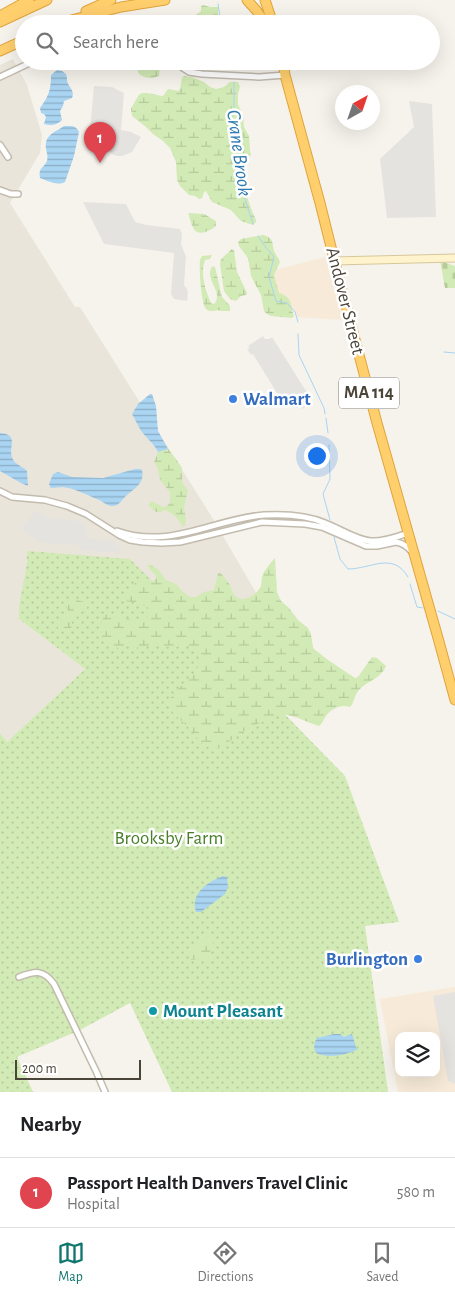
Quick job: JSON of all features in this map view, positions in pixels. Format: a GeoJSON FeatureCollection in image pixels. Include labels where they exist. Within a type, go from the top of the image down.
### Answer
{"type":"FeatureCollection","features":[{"type":"Feature","properties":{"kind":"highway"},"geometry":{"type":"LineString","coordinates":[[0,16],[29,0]]}},
{"type":"Feature","properties":{"kind":"highway"},"geometry":{"type":"LineString","coordinates":[[0,22],[47,0]]}},
{"type":"Feature","properties":{"kind":"highway"},"geometry":{"type":"LineString","coordinates":[[77,15],[111,0]]}},
{"type":"Feature","properties":{"kind":"highway"},"geometry":{"type":"LineString","coordinates":[[90,15],[121,7],[165,0]]}},
{"type":"Feature","properties":{"kind":"highway"},"geometry":{"type":"LineString","coordinates":[[246,0],[262,15]]}},
{"type":"Feature","properties":{"kind":"highway"},"geometry":{"type":"LineString","coordinates":[[257,0],[265,15]]}},
{"type":"Feature","properties":{"kind":"highway"},"geometry":{"type":"LineString","coordinates":[[265,0],[268,15]]}},
{"type":"Feature","properties":{"kind":"highway"},"geometry":{"type":"LineString","coordinates":[[270,15],[272,0]]}},
{"type":"Feature","properties":{"kind":"highway"},"geometry":{"type":"LineString","coordinates":[[0,51],[15,44]]}},
{"type":"Feature","properties":{"kind":"highway","name":"Andover Street"},"geometry":{"type":"LineString","coordinates":[[284,70],[377,423],[455,700]]}},
{"type":"Feature","properties":{"kind":"main road"},"geometry":{"type":"LineString","coordinates":[[334,261],[455,258]]}},
{"type":"Feature","properties":{"kind":"street"},"geometry":{"type":"LineString","coordinates":[[0,77],[15,70]]}},
{"type":"Feature","properties":{"kind":"street"},"geometry":{"type":"LineString","coordinates":[[186,70],[202,74],[259,77],[285,75]]}},
{"type":"Feature","properties":{"kind":"street"},"geometry":{"type":"LineString","coordinates":[[0,145],[8,158]]}},
{"type":"Feature","properties":{"kind":"street"},"geometry":{"type":"LineString","coordinates":[[0,190],[11,194],[18,194]]}},
{"type":"Feature","properties":{"kind":"street"},"geometry":{"type":"LineString","coordinates":[[0,491],[12,497],[45,500],[67,506],[86,514],[119,535],[130,540],[142,542],[161,544],[180,542],[262,522],[306,524],[322,527],[366,546],[400,543],[414,555]]}},
{"type":"Feature","properties":{"kind":"street"},"geometry":{"type":"LineString","coordinates":[[108,528],[136,536],[169,537],[245,518],[277,515],[313,518],[359,538],[371,541],[380,541],[408,533]]}},
{"type":"Feature","properties":{"kind":"street"},"geometry":{"type":"LineString","coordinates":[[19,977],[36,972],[49,977],[105,1092]]}},
{"type":"Feature","properties":{"kind":"shaded area"},"geometry":{"type":"Polygon","coordinates":[[[13,59],[15,70],[19,70],[27,85],[42,135],[40,153],[10,203],[75,307],[80,307],[210,514],[258,596],[217,645],[26,560],[19,619],[85,669],[7,742],[0,733],[0,65],[13,59]]]}},
{"type":"Feature","properties":{"kind":"shaded area"},"geometry":{"type":"Polygon","coordinates":[[[94,86],[112,87],[124,93],[121,130],[141,137],[132,152],[122,156],[112,154],[109,151],[108,145],[109,130],[90,129],[94,86]]]}},
{"type":"Feature","properties":{"kind":"shaded area"},"geometry":{"type":"Polygon","coordinates":[[[409,101],[432,104],[436,217],[387,218],[380,159],[414,127],[409,101]]]}},
{"type":"Feature","properties":{"kind":"shaded area"},"geometry":{"type":"Polygon","coordinates":[[[83,202],[126,204],[135,222],[180,229],[182,234],[181,244],[186,257],[184,285],[188,294],[187,301],[174,299],[171,294],[174,253],[104,244],[83,202]]]}},
{"type":"Feature","properties":{"kind":"shaded area"},"geometry":{"type":"Polygon","coordinates":[[[325,257],[343,320],[296,317],[295,312],[287,303],[276,301],[271,271],[325,257]]]}},
{"type":"Feature","properties":{"kind":"shaded area"},"geometry":{"type":"Polygon","coordinates":[[[263,336],[265,339],[272,337],[311,399],[308,401],[310,404],[302,409],[300,406],[297,408],[285,406],[253,354],[251,355],[247,349],[250,348],[248,346],[263,336]]]}},
{"type":"Feature","properties":{"kind":"shaded area"},"geometry":{"type":"Polygon","coordinates":[[[36,511],[51,518],[79,521],[87,528],[88,538],[115,542],[115,545],[121,546],[120,553],[80,550],[80,545],[41,542],[21,528],[36,511]]]}},
{"type":"Feature","properties":{"kind":"shaded area"},"geometry":{"type":"Polygon","coordinates":[[[455,987],[455,1092],[398,1092],[395,1077],[440,1077],[440,1032],[395,1032],[395,1076],[380,999],[455,987]]]}},
{"type":"Feature","properties":{"kind":"shaded area"},"geometry":{"type":"Polygon","coordinates":[[[455,992],[455,1084],[448,1081],[433,996],[455,992]]]}},
{"type":"Feature","properties":{"kind":"green space"},"geometry":{"type":"Polygon","coordinates":[[[201,6],[218,7],[218,15],[196,15],[201,11],[201,6]]]}},
{"type":"Feature","properties":{"kind":"green space"},"geometry":{"type":"Polygon","coordinates":[[[137,70],[160,70],[159,76],[153,78],[144,77],[139,74],[137,70]]]}},
{"type":"Feature","properties":{"kind":"green space"},"geometry":{"type":"Polygon","coordinates":[[[184,76],[192,77],[216,89],[224,87],[230,82],[238,82],[240,87],[238,104],[243,116],[244,127],[249,136],[251,155],[245,163],[245,185],[246,194],[256,220],[253,225],[241,221],[231,210],[212,202],[206,191],[202,198],[199,199],[189,195],[177,180],[176,162],[170,148],[132,116],[131,109],[140,94],[148,93],[162,96],[168,89],[178,91],[184,76]]]}},
{"type":"Feature","properties":{"kind":"green space"},"geometry":{"type":"Polygon","coordinates":[[[188,213],[204,214],[216,221],[216,226],[202,233],[196,231],[192,226],[188,213]]]}},
{"type":"Feature","properties":{"kind":"green space"},"geometry":{"type":"Polygon","coordinates":[[[263,235],[271,239],[274,251],[280,262],[274,275],[279,293],[289,299],[294,316],[292,318],[271,316],[264,311],[261,295],[251,276],[248,258],[239,246],[238,242],[241,239],[263,235]]]}},
{"type":"Feature","properties":{"kind":"green space"},"geometry":{"type":"Polygon","coordinates":[[[232,249],[234,250],[237,272],[247,293],[236,301],[230,299],[224,291],[220,264],[221,259],[232,249]]]}},
{"type":"Feature","properties":{"kind":"green space"},"geometry":{"type":"Polygon","coordinates":[[[212,255],[210,259],[205,260],[204,265],[203,276],[207,292],[211,303],[214,304],[217,295],[210,275],[213,266],[215,267],[222,297],[230,306],[230,311],[210,311],[204,306],[200,260],[202,256],[212,255]]]}},
{"type":"Feature","properties":{"kind":"green space"},"geometry":{"type":"Polygon","coordinates":[[[440,261],[455,266],[455,288],[445,288],[440,261]]]}},
{"type":"Feature","properties":{"kind":"green space"},"geometry":{"type":"Polygon","coordinates":[[[168,449],[182,468],[182,482],[188,491],[184,507],[186,520],[183,527],[170,512],[164,510],[156,512],[149,506],[152,501],[163,507],[170,503],[170,492],[160,480],[158,469],[154,462],[158,452],[168,449]]]}},
{"type":"Feature","properties":{"kind":"green space","name":"Brooksby Farm"},"geometry":{"type":"Polygon","coordinates":[[[28,551],[130,559],[345,776],[399,922],[365,926],[388,1092],[172,1092],[130,1003],[80,1030],[17,1057],[33,1092],[0,1092],[0,733],[7,742],[85,669],[19,619],[28,551]]]}},
{"type":"Feature","properties":{"kind":"green space"},"geometry":{"type":"Polygon","coordinates":[[[275,558],[277,592],[281,601],[308,628],[314,649],[355,678],[358,677],[372,657],[377,658],[386,666],[381,674],[359,690],[350,707],[340,706],[334,709],[328,713],[319,726],[294,717],[277,715],[246,730],[220,748],[210,748],[201,742],[170,707],[170,700],[173,694],[196,670],[199,663],[198,654],[187,644],[175,647],[152,645],[140,648],[128,646],[118,648],[111,646],[102,637],[104,615],[125,617],[136,622],[142,621],[147,617],[150,609],[138,603],[124,601],[137,580],[144,579],[152,582],[156,579],[148,564],[158,569],[166,580],[176,584],[190,597],[196,597],[204,592],[214,590],[220,572],[230,585],[235,596],[245,599],[255,594],[259,589],[263,574],[275,558]]]}},
{"type":"Feature","properties":{"kind":"green space"},"geometry":{"type":"Polygon","coordinates":[[[73,597],[87,604],[87,608],[72,622],[70,630],[63,632],[58,628],[57,623],[68,611],[67,603],[73,597]]]}},
{"type":"Feature","properties":{"kind":"green space"},"geometry":{"type":"Polygon","coordinates":[[[203,936],[211,937],[214,940],[209,958],[205,962],[198,959],[191,960],[190,951],[197,946],[203,936]]]}},
{"type":"Feature","properties":{"kind":"water"},"geometry":{"type":"Polygon","coordinates":[[[57,70],[66,74],[73,95],[72,98],[64,101],[60,111],[62,120],[56,124],[47,125],[44,124],[46,117],[41,113],[40,108],[49,92],[51,75],[57,70]]]}},
{"type":"Feature","properties":{"kind":"water"},"geometry":{"type":"Polygon","coordinates":[[[64,126],[75,127],[79,132],[74,156],[65,182],[49,182],[40,178],[40,172],[47,161],[47,140],[48,137],[64,126]]]}},
{"type":"Feature","properties":{"kind":"water"},"geometry":{"type":"Polygon","coordinates":[[[152,394],[156,406],[158,431],[168,449],[158,452],[140,429],[132,414],[138,404],[152,394]]]}},
{"type":"Feature","properties":{"kind":"water"},"geometry":{"type":"Polygon","coordinates":[[[0,433],[7,434],[12,440],[12,456],[15,462],[27,471],[28,486],[0,471],[0,433]]]}},
{"type":"Feature","properties":{"kind":"water"},"geometry":{"type":"Polygon","coordinates":[[[135,469],[142,470],[141,482],[114,506],[72,489],[63,487],[51,488],[49,484],[53,474],[58,472],[72,477],[103,478],[135,469]]]}},
{"type":"Feature","properties":{"kind":"water"},"geometry":{"type":"Polygon","coordinates":[[[223,876],[227,877],[228,887],[225,894],[201,912],[196,912],[195,905],[198,894],[206,885],[223,876]]]}},
{"type":"Feature","properties":{"kind":"water"},"geometry":{"type":"Polygon","coordinates":[[[340,1034],[344,1037],[352,1034],[357,1050],[332,1056],[316,1053],[314,1045],[317,1038],[340,1034]]]}},
{"type":"Feature","properties":{"kind":"waterway","name":"Crane Brook"},"geometry":{"type":"LineString","coordinates":[[218,4],[220,15]]}},
{"type":"Feature","properties":{"kind":"waterway","name":"Crane Brook"},"geometry":{"type":"LineString","coordinates":[[234,82],[234,108],[231,120],[237,139],[245,199],[253,224]]}},
{"type":"Feature","properties":{"kind":"waterway","name":"Crane Brook"},"geometry":{"type":"LineString","coordinates":[[258,236],[274,257],[269,277],[276,301],[287,303],[295,312],[298,322]]}},
{"type":"Feature","properties":{"kind":"waterway","name":"Crane Brook"},"geometry":{"type":"LineString","coordinates":[[298,334],[299,355],[324,408],[325,414]]}},
{"type":"Feature","properties":{"kind":"waterway"},"geometry":{"type":"LineString","coordinates":[[444,352],[455,353]]}},
{"type":"Feature","properties":{"kind":"waterway","name":"Crane Brook"},"geometry":{"type":"LineString","coordinates":[[326,418],[328,433]]}},
{"type":"Feature","properties":{"kind":"waterway","name":"Crane Brook"},"geometry":{"type":"LineString","coordinates":[[329,445],[330,479],[323,494],[330,520]]}},
{"type":"Feature","properties":{"kind":"waterway","name":"Crane Brook"},"geometry":{"type":"LineString","coordinates":[[334,537],[340,559],[348,569],[388,563],[402,569],[408,577]]}},
{"type":"Feature","properties":{"kind":"waterway","name":"Crane Brook"},"geometry":{"type":"LineString","coordinates":[[410,584],[417,607],[423,608]]}},
{"type":"Feature","properties":{"kind":"waterway","name":"Crane Brook"},"geometry":{"type":"LineString","coordinates":[[438,611],[455,619]]}},
{"type":"Feature","properties":{"kind":"place","name":"Passport Health Danvers Travel Clinic"},"geometry":{"type":"Point","coordinates":[100,163]}},
{"type":"Feature","properties":{"kind":"place","name":"Walmart"},"geometry":{"type":"Point","coordinates":[233,399]}},
{"type":"Feature","properties":{"kind":"place","name":"Burlington"},"geometry":{"type":"Point","coordinates":[418,959]}},
{"type":"Feature","properties":{"kind":"place","name":"Mount Pleasant"},"geometry":{"type":"Point","coordinates":[153,1011]}}]}
